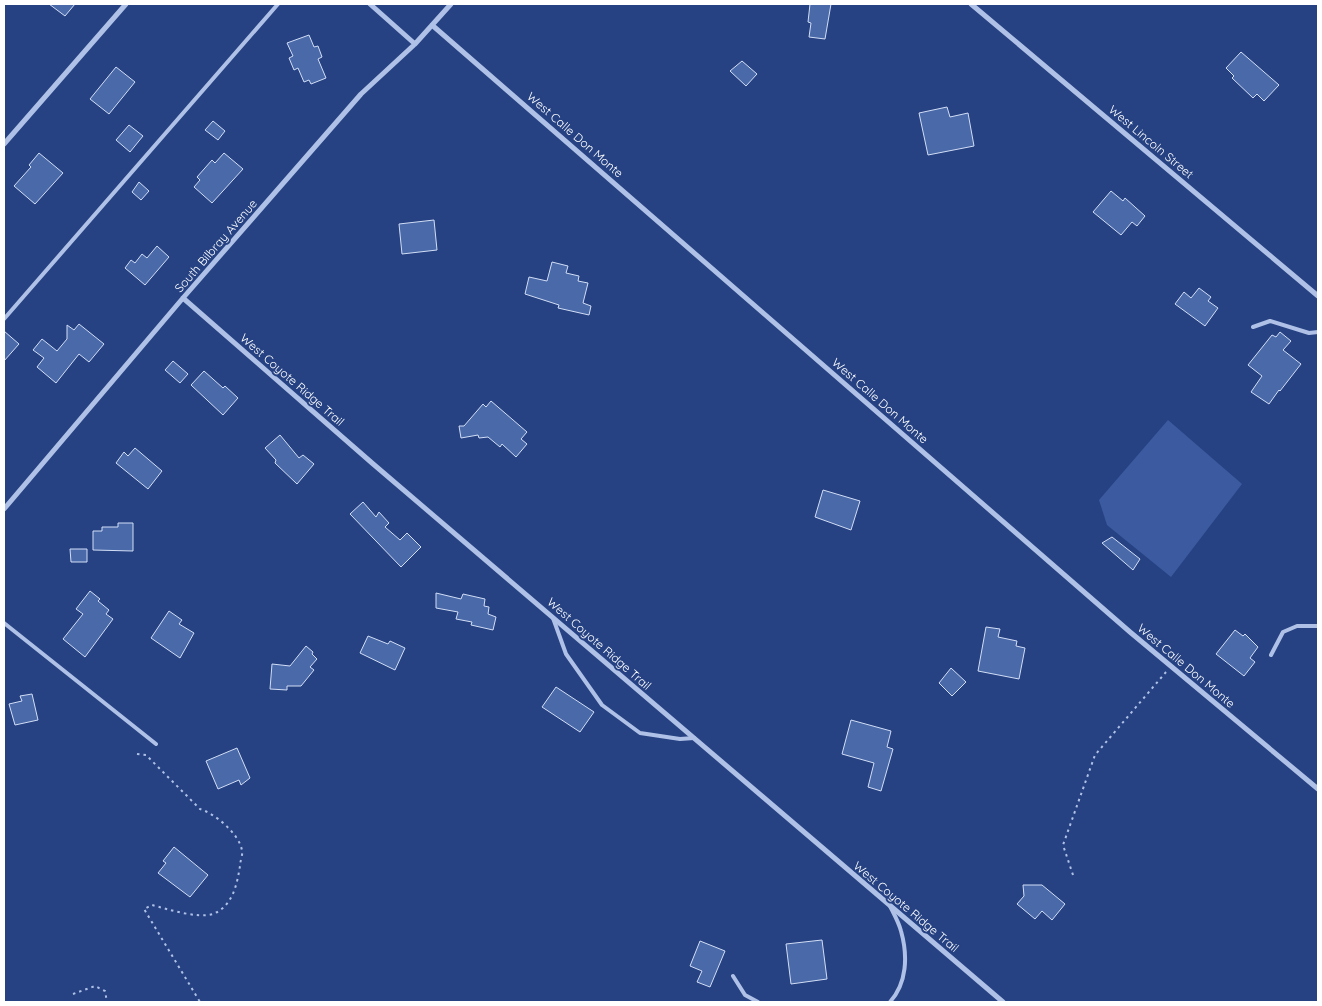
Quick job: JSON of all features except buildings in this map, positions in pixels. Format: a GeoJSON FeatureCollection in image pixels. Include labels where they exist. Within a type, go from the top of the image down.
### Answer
{"type":"FeatureCollection","features":[{"type":"Feature","properties":{"kind":"street"},"geometry":{"type":"LineString","coordinates":[[4,144],[126,4]]}},
{"type":"Feature","properties":{"kind":"street"},"geometry":{"type":"LineString","coordinates":[[370,4],[415,44]]}},
{"type":"Feature","properties":{"kind":"street","name":"South Bilbray Avenue"},"geometry":{"type":"LineString","coordinates":[[4,509],[361,94],[415,44],[451,4]]}},
{"type":"Feature","properties":{"kind":"street","name":"West Lincoln Street"},"geometry":{"type":"LineString","coordinates":[[971,4],[1318,296]]}},
{"type":"Feature","properties":{"kind":"street","name":"West Calle Don Monte"},"geometry":{"type":"LineString","coordinates":[[432,25],[1171,666],[1318,789]]}},
{"type":"Feature","properties":{"kind":"street","name":"West Coyote Ridge Trail"},"geometry":{"type":"LineString","coordinates":[[184,298],[553,618],[1003,1002]]}},
{"type":"Feature","properties":{"kind":"lane"},"geometry":{"type":"LineString","coordinates":[[4,319],[278,4]]}},
{"type":"Feature","properties":{"kind":"lane"},"geometry":{"type":"LineString","coordinates":[[1253,327],[1270,321],[1309,333],[1318,332]]}},
{"type":"Feature","properties":{"kind":"lane"},"geometry":{"type":"LineString","coordinates":[[553,618],[566,654],[602,705],[640,733],[680,739],[694,738]]}},
{"type":"Feature","properties":{"kind":"lane"},"geometry":{"type":"LineString","coordinates":[[4,623],[156,744]]}},
{"type":"Feature","properties":{"kind":"lane"},"geometry":{"type":"LineString","coordinates":[[1271,655],[1283,632],[1298,626],[1318,626]]}},
{"type":"Feature","properties":{"kind":"lane"},"geometry":{"type":"LineString","coordinates":[[890,906],[901,930],[905,950],[901,986],[890,1002]]}},
{"type":"Feature","properties":{"kind":"lane"},"geometry":{"type":"LineString","coordinates":[[733,976],[746,995],[758,1002]]}},
{"type":"Feature","properties":{"kind":"path"},"geometry":{"type":"LineString","coordinates":[[1073,875],[1063,845],[1095,755],[1171,666]]}},
{"type":"Feature","properties":{"kind":"path"},"geometry":{"type":"LineString","coordinates":[[137,754],[146,755],[200,809],[206,810],[222,822],[236,836],[242,850],[236,888],[226,905],[212,914],[186,914],[152,905],[144,909],[200,1002]]}},
{"type":"Feature","properties":{"kind":"path"},"geometry":{"type":"LineString","coordinates":[[73,994],[95,986],[105,991],[107,1002]]}},
{"type":"Feature","properties":{"kind":"shaded area"},"geometry":{"type":"Polygon","coordinates":[[[1168,420],[1242,484],[1171,577],[1107,525],[1099,500],[1168,420]]]}}]}
